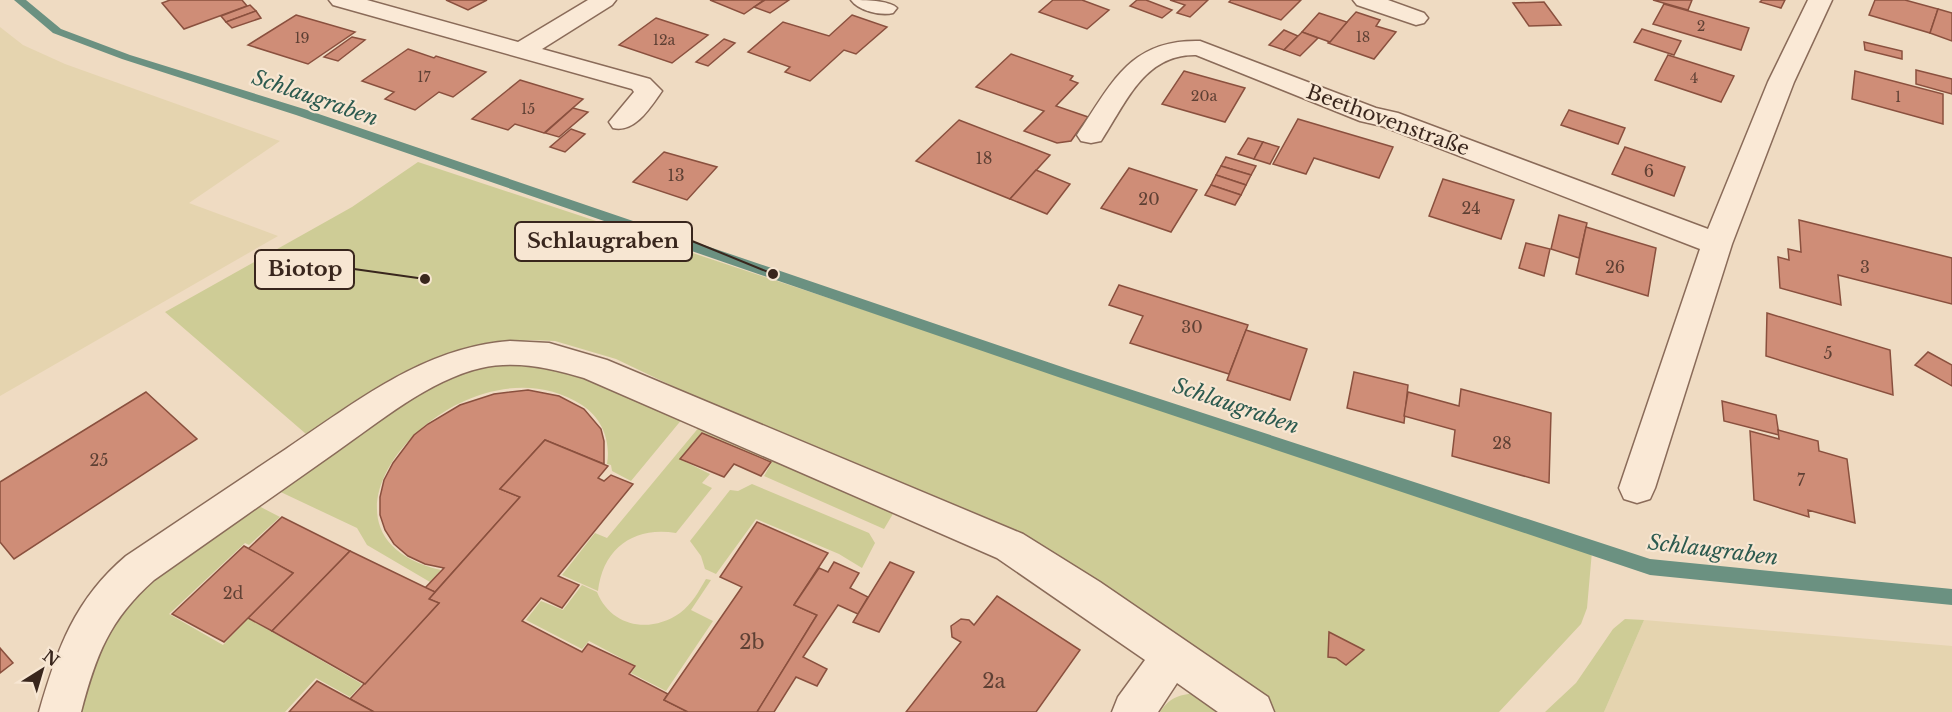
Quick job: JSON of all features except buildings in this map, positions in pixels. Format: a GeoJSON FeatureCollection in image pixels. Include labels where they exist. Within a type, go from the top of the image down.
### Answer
{"type":"FeatureCollection","features":[{"type":"Feature","properties":{"kind":"street"},"geometry":{"type":"LineString","coordinates":[[341,0],[641,84],[649,91],[622,122]]}},
{"type":"Feature","properties":{"kind":"street"},"geometry":{"type":"LineString","coordinates":[[521,51],[604,0]]}},
{"type":"Feature","properties":{"kind":"street"},"geometry":{"type":"LineString","coordinates":[[863,0],[885,8]]}},
{"type":"Feature","properties":{"kind":"street"},"geometry":{"type":"LineString","coordinates":[[1365,0],[1416,18]]}},
{"type":"Feature","properties":{"kind":"street"},"geometry":{"type":"LineString","coordinates":[[1637,488],[1717,244],[1781,82],[1820,0]]}},
{"type":"Feature","properties":{"kind":"street","name":"Beethovenstraße"},"geometry":{"type":"LineString","coordinates":[[1091,135],[1126,83],[1146,60],[1175,48],[1200,48],[1369,115],[1389,119],[1717,244]]}},
{"type":"Feature","properties":{"kind":"street"},"geometry":{"type":"LineString","coordinates":[[60,712],[71,672],[94,621],[114,592],[140,568],[400,390],[457,362],[484,355],[510,353],[549,355],[595,369],[1011,546],[1254,712]]}},
{"type":"Feature","properties":{"kind":"street"},"geometry":{"type":"LineString","coordinates":[[1133,712],[1172,655]]}},
{"type":"Feature","properties":{"kind":"shaded area"},"geometry":{"type":"Polygon","coordinates":[[[0,27],[23,45],[65,64],[280,141],[189,203],[278,236],[0,396],[0,27]]]}},
{"type":"Feature","properties":{"kind":"shaded area"},"geometry":{"type":"Polygon","coordinates":[[[418,162],[1592,551],[1587,608],[1581,624],[1499,712],[1274,712],[1041,549],[706,402],[616,359],[555,341],[530,340],[484,345],[313,440],[165,312],[352,207],[418,162]]]}},
{"type":"Feature","properties":{"kind":"shaded area"},"geometry":{"type":"Polygon","coordinates":[[[502,362],[550,364],[683,418],[631,481],[612,471],[611,465],[607,464],[608,447],[604,431],[589,410],[582,405],[535,388],[486,393],[441,413],[405,444],[383,481],[378,517],[396,549],[441,570],[430,582],[367,545],[357,528],[270,487],[384,409],[460,371],[502,362]]]}},
{"type":"Feature","properties":{"kind":"shaded area"},"geometry":{"type":"Polygon","coordinates":[[[700,426],[897,507],[884,529],[764,476],[772,462],[702,432],[680,459],[710,474],[702,483],[712,488],[676,533],[647,533],[623,543],[606,563],[598,591],[562,575],[595,533],[607,538],[700,426]]]}},
{"type":"Feature","properties":{"kind":"shaded area"},"geometry":{"type":"Polygon","coordinates":[[[752,484],[869,533],[875,543],[862,568],[839,554],[756,519],[716,574],[705,569],[701,556],[690,541],[730,490],[738,491],[752,484]]]}},
{"type":"Feature","properties":{"kind":"shaded area"},"geometry":{"type":"Polygon","coordinates":[[[249,501],[280,517],[249,545],[245,543],[169,614],[223,645],[248,618],[362,684],[350,697],[316,678],[285,712],[79,712],[95,651],[125,601],[249,501]]]}},
{"type":"Feature","properties":{"kind":"shaded area"},"geometry":{"type":"Polygon","coordinates":[[[706,579],[711,580],[691,610],[713,621],[666,691],[631,673],[636,666],[589,641],[582,649],[526,620],[541,601],[563,610],[582,585],[597,592],[603,604],[622,620],[632,624],[656,624],[680,613],[695,597],[706,579]]]}},
{"type":"Feature","properties":{"kind":"shaded area"},"geometry":{"type":"Polygon","coordinates":[[[1625,619],[1644,620],[1604,712],[1545,712],[1576,683],[1613,629],[1625,619]]]}},
{"type":"Feature","properties":{"kind":"shaded area"},"geometry":{"type":"Polygon","coordinates":[[[1644,620],[1952,646],[1952,712],[1604,712],[1644,620]]]}},
{"type":"Feature","properties":{"kind":"shaded area"},"geometry":{"type":"Polygon","coordinates":[[[1199,693],[1226,712],[1160,712],[1168,702],[1177,697],[1199,693]]]}},
{"type":"Feature","properties":{"kind":"waterway","name":"Schlaugraben"},"geometry":{"type":"LineString","coordinates":[[19,0],[57,31],[126,57],[300,112],[1066,374],[1650,567],[1952,597]]}},
{"type":"Feature","properties":{"kind":"place","name":"Schlaugraben"},"geometry":{"type":"Point","coordinates":[773,274]}},
{"type":"Feature","properties":{"kind":"place","name":"Biotop"},"geometry":{"type":"Point","coordinates":[425,279]}}]}
